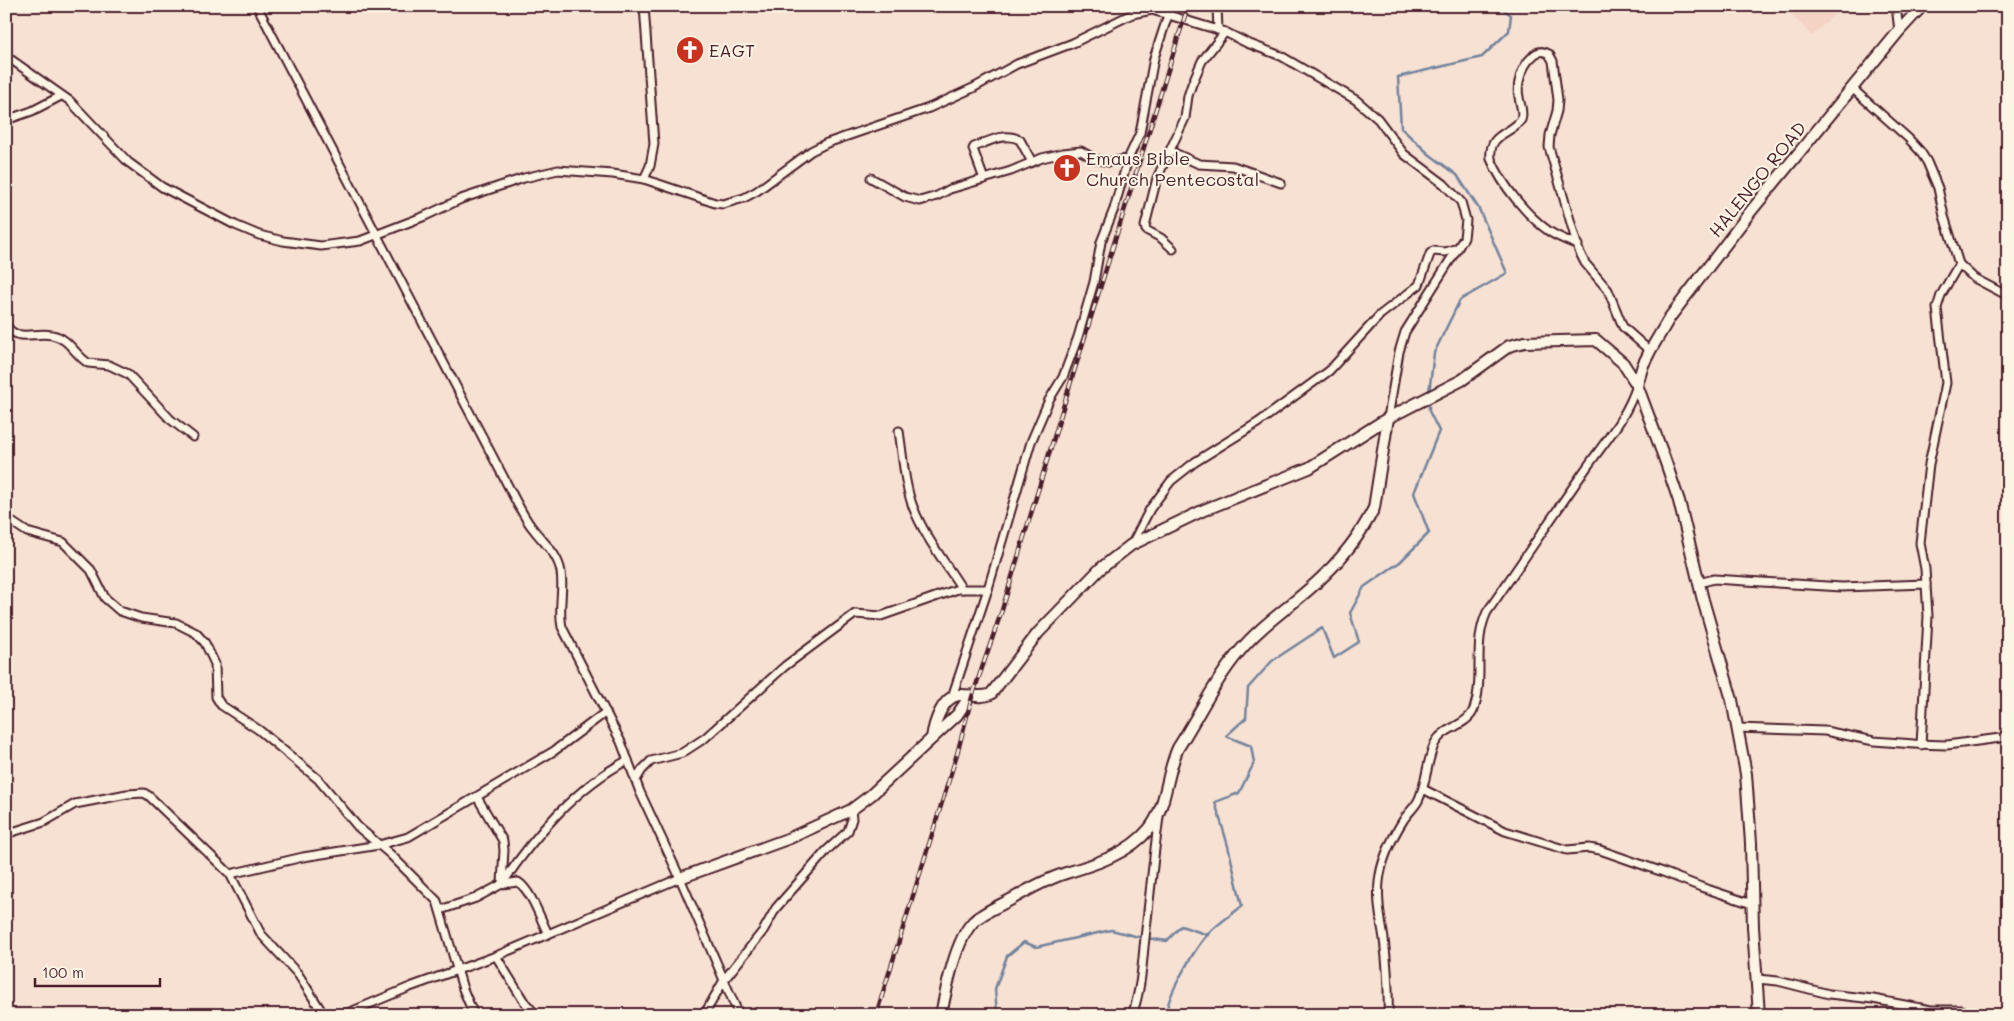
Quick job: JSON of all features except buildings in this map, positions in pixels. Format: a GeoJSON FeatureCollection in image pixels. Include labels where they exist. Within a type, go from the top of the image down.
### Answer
{"type":"FeatureCollection","features":[{"type":"Feature","properties":{"kind":"street"},"geometry":{"type":"LineString","coordinates":[[257,6],[517,503],[533,530],[554,554],[561,573],[560,610],[562,627],[606,712],[628,760],[739,1015]]}},
{"type":"Feature","properties":{"kind":"street"},"geometry":{"type":"LineString","coordinates":[[644,6],[654,144],[653,155],[644,179]]}},
{"type":"Feature","properties":{"kind":"street"},"geometry":{"type":"LineString","coordinates":[[932,738],[939,715],[952,697],[988,589],[1030,442],[1049,400],[1062,377],[1078,337],[1094,282],[1100,242],[1114,209],[1128,159],[1141,128],[1143,108],[1149,92],[1154,58],[1171,6]]}},
{"type":"Feature","properties":{"kind":"street"},"geometry":{"type":"LineString","coordinates":[[1173,249],[1161,238],[1148,232],[1145,228],[1157,178],[1184,118],[1188,96],[1197,72],[1222,31],[1217,6]]}},
{"type":"Feature","properties":{"kind":"street"},"geometry":{"type":"LineString","coordinates":[[1896,6],[1899,31]]}},
{"type":"Feature","properties":{"kind":"street","name":"HALENGO ROAD"},"geometry":{"type":"LineString","coordinates":[[1637,385],[1643,365],[1670,317],[1716,254],[1899,31],[1922,6]]}},
{"type":"Feature","properties":{"kind":"street"},"geometry":{"type":"LineString","coordinates":[[6,56],[76,107],[120,154],[170,193],[235,225],[268,238],[321,246],[360,241],[420,218],[461,199],[547,172],[587,171],[644,179],[703,200],[723,204],[734,202],[757,191],[779,173],[819,147],[929,108],[974,88],[1017,64],[1073,43],[1145,8],[1222,31],[1292,62],[1347,94],[1372,112],[1404,154],[1444,184],[1461,202],[1466,220],[1464,238],[1405,332],[1399,352],[1374,508],[1368,520],[1317,583],[1255,634],[1229,666],[1178,748],[1172,761],[1159,814],[1140,984],[1132,1015]]}},
{"type":"Feature","properties":{"kind":"street"},"geometry":{"type":"LineString","coordinates":[[1578,245],[1550,232],[1532,216],[1507,186],[1491,159],[1490,153],[1493,143],[1522,120],[1523,111],[1519,98],[1518,84],[1529,59],[1540,51],[1549,54],[1553,61],[1558,100],[1550,135],[1550,147],[1578,245],[1585,263],[1608,290],[1623,327],[1650,351]]}},
{"type":"Feature","properties":{"kind":"street"},"geometry":{"type":"LineString","coordinates":[[1853,89],[1908,138],[1927,162],[1938,188],[1944,216],[1959,264],[1974,278],[2008,296]]}},
{"type":"Feature","properties":{"kind":"street"},"geometry":{"type":"LineString","coordinates":[[6,120],[61,96]]}},
{"type":"Feature","properties":{"kind":"street"},"geometry":{"type":"LineString","coordinates":[[984,179],[973,149],[993,140],[1007,136],[1020,140],[1032,162]]}},
{"type":"Feature","properties":{"kind":"street"},"geometry":{"type":"LineString","coordinates":[[871,178],[905,197],[920,201],[1011,171],[1032,162],[1072,151],[1081,151],[1102,161],[1128,159]]}},
{"type":"Feature","properties":{"kind":"street"},"geometry":{"type":"LineString","coordinates":[[1170,151],[1199,164],[1233,166],[1281,183]]}},
{"type":"Feature","properties":{"kind":"street"},"geometry":{"type":"LineString","coordinates":[[1131,545],[1150,509],[1171,481],[1195,462],[1247,430],[1310,386],[1340,360],[1380,315],[1418,285],[1430,254],[1433,251],[1445,252],[1458,248]]}},
{"type":"Feature","properties":{"kind":"street"},"geometry":{"type":"LineString","coordinates":[[1921,744],[1928,616],[1920,543],[1928,464],[1946,383],[1937,308],[1939,299],[1959,264]]}},
{"type":"Feature","properties":{"kind":"street"},"geometry":{"type":"LineString","coordinates":[[6,325],[11,332],[19,336],[45,334],[60,337],[88,364],[109,364],[121,369],[135,380],[176,424],[193,438]]}},
{"type":"Feature","properties":{"kind":"street"},"geometry":{"type":"LineString","coordinates":[[952,697],[959,695],[985,696],[991,694],[1038,633],[1100,569],[1131,545],[1152,533],[1309,468],[1388,418],[1462,380],[1498,352],[1509,346],[1525,342],[1596,340],[1623,363],[1637,385],[1679,501],[1738,728],[1746,774],[1749,807],[1752,904],[1759,1015]]}},
{"type":"Feature","properties":{"kind":"street"},"geometry":{"type":"LineString","coordinates":[[1388,1015],[1386,952],[1378,894],[1384,858],[1405,818],[1418,802],[1436,741],[1444,732],[1465,722],[1474,708],[1480,676],[1478,643],[1487,612],[1585,470],[1620,423],[1637,385]]}},
{"type":"Feature","properties":{"kind":"street"},"geometry":{"type":"LineString","coordinates":[[899,431],[913,506],[929,538],[962,589]]}},
{"type":"Feature","properties":{"kind":"street"},"geometry":{"type":"LineString","coordinates":[[6,518],[27,532],[64,542],[91,570],[110,603],[120,611],[141,618],[176,623],[196,632],[211,653],[215,664],[216,697],[221,705],[259,730],[304,767],[331,793],[358,827],[432,894],[440,910],[463,989],[474,1015]]}},
{"type":"Feature","properties":{"kind":"street"},"geometry":{"type":"LineString","coordinates":[[1699,583],[1722,579],[1842,587],[1926,584]]}},
{"type":"Feature","properties":{"kind":"street"},"geometry":{"type":"LineString","coordinates":[[636,780],[651,761],[682,754],[705,738],[785,666],[850,617],[856,614],[881,616],[962,589],[988,589]]}},
{"type":"Feature","properties":{"kind":"street"},"geometry":{"type":"LineString","coordinates":[[343,1015],[410,987],[496,956],[680,878],[790,838],[851,810],[871,795],[957,715],[970,696]]}},
{"type":"Feature","properties":{"kind":"street"},"geometry":{"type":"LineString","coordinates":[[230,874],[303,857],[379,845],[408,837],[568,743],[606,712]]}},
{"type":"Feature","properties":{"kind":"street"},"geometry":{"type":"LineString","coordinates":[[1738,728],[1824,731],[1874,742],[1947,745],[2008,737]]}},
{"type":"Feature","properties":{"kind":"street"},"geometry":{"type":"LineString","coordinates":[[502,884],[538,834],[562,810],[597,778],[628,760]]}},
{"type":"Feature","properties":{"kind":"street"},"geometry":{"type":"LineString","coordinates":[[1423,790],[1504,831],[1567,850],[1589,848],[1600,850],[1663,872],[1701,888],[1752,904]]}},
{"type":"Feature","properties":{"kind":"street"},"geometry":{"type":"LineString","coordinates":[[6,834],[44,822],[76,804],[122,795],[144,794],[171,816],[230,874],[261,934],[298,974],[324,1015]]}},
{"type":"Feature","properties":{"kind":"street"},"geometry":{"type":"LineString","coordinates":[[477,797],[503,841],[502,884]]}},
{"type":"Feature","properties":{"kind":"street"},"geometry":{"type":"LineString","coordinates":[[704,1015],[724,980],[763,931],[776,908],[827,850],[848,831],[852,820],[851,810]]}},
{"type":"Feature","properties":{"kind":"street"},"geometry":{"type":"LineString","coordinates":[[942,1015],[955,957],[966,931],[973,922],[1045,881],[1098,864],[1126,848],[1148,830],[1159,814]]}},
{"type":"Feature","properties":{"kind":"street"},"geometry":{"type":"LineString","coordinates":[[440,910],[476,898],[502,884],[518,882],[523,886],[548,934]]}},
{"type":"Feature","properties":{"kind":"street"},"geometry":{"type":"LineString","coordinates":[[496,956],[523,1000],[536,1015]]}},
{"type":"Feature","properties":{"kind":"street"},"geometry":{"type":"LineString","coordinates":[[1757,979],[1778,981],[1829,994],[1872,999],[1931,1010],[1962,1010],[1966,1015]]}},
{"type":"Feature","properties":{"kind":"shaded area"},"geometry":{"type":"Polygon","coordinates":[[[1783,6],[1843,6],[1812,36],[1783,6]]]}},
{"type":"Feature","properties":{"kind":"waterway"},"geometry":{"type":"LineString","coordinates":[[1429,393],[1434,353],[1460,300],[1507,273],[1479,209],[1457,175],[1429,154],[1401,128],[1398,77],[1482,57],[1509,31],[1511,15],[1499,6]]}},
{"type":"Feature","properties":{"kind":"waterway"},"geometry":{"type":"LineString","coordinates":[[1167,1015],[1167,1007],[1176,985],[1197,949],[1213,929],[1242,906],[1228,846],[1215,802],[1239,793],[1254,763],[1251,746],[1226,736],[1246,718],[1248,688],[1272,661],[1322,628],[1334,658],[1359,642],[1350,613],[1364,587],[1400,562],[1429,533],[1414,493],[1439,431],[1429,411],[1429,401]]}},
{"type":"Feature","properties":{"kind":"waterway"},"geometry":{"type":"LineString","coordinates":[[997,1015],[995,989],[1007,956],[1024,942],[1036,947],[1111,930],[1167,941],[1181,926],[1208,935]]}},
{"type":"Feature","properties":{"kind":"railway"},"geometry":{"type":"LineString","coordinates":[[876,1015],[957,754],[972,697],[1002,610],[1188,6]]}},
{"type":"Feature","properties":{"kind":"place","name":"EAGT"},"geometry":{"type":"Point","coordinates":[690,50]}},
{"type":"Feature","properties":{"kind":"place","name":"Emaus Bible Church Pentecostal"},"geometry":{"type":"Point","coordinates":[1067,168]}}]}
